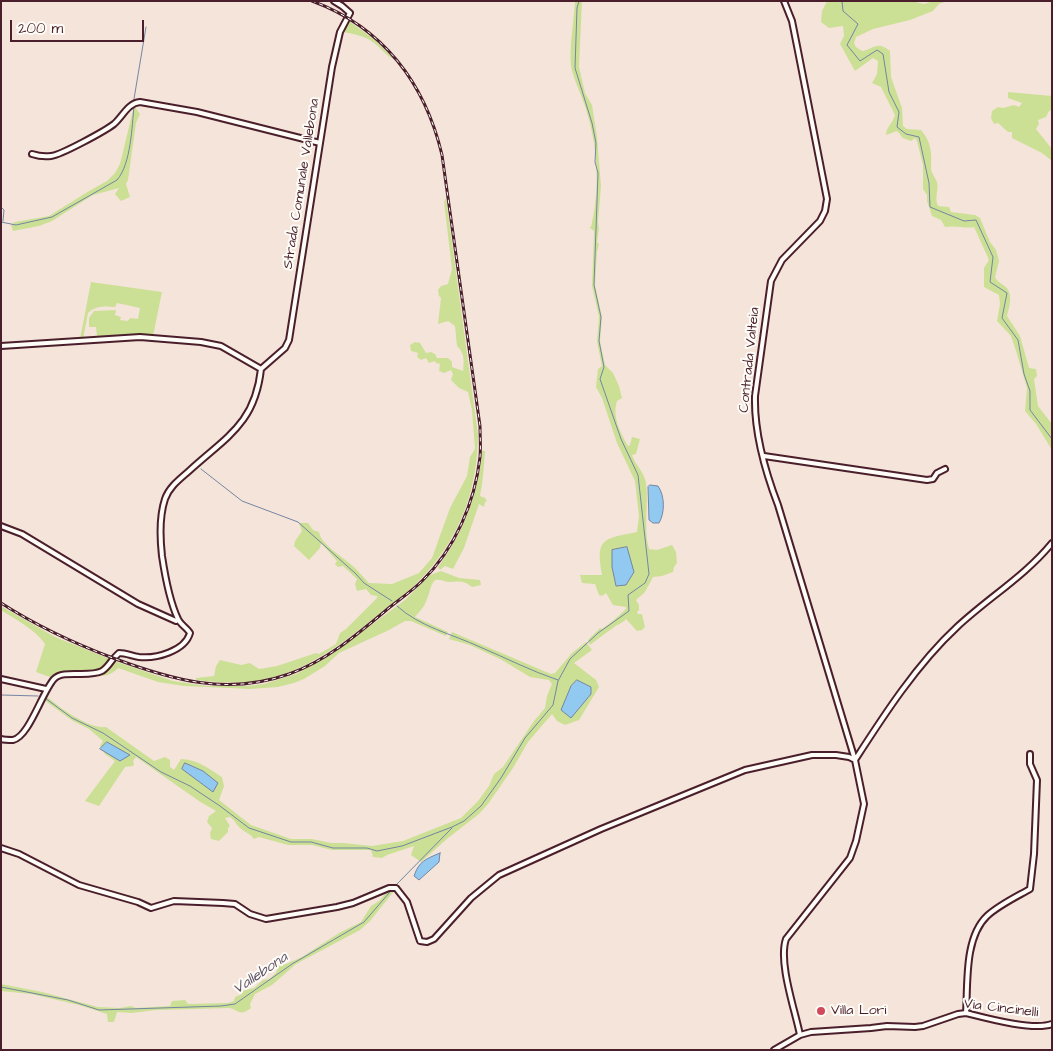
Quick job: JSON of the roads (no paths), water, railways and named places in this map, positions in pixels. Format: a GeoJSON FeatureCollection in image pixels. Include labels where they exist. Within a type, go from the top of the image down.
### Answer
{"type":"FeatureCollection","features":[{"type":"Feature","properties":{"kind":"street","name":"Strada Comunale Vallebona"},"geometry":{"type":"LineString","coordinates":[[261,369],[285,348],[290,340],[336,43],[350,13],[334,1]]}},
{"type":"Feature","properties":{"kind":"street","name":"Contrada Valteia"},"geometry":{"type":"LineString","coordinates":[[784,1],[792,21],[827,199],[825,211],[820,221],[782,260],[771,281],[754,396],[756,430],[771,486],[855,760],[864,804],[864,811],[850,858],[786,939],[783,947],[784,962],[800,1035]]}},
{"type":"Feature","properties":{"kind":"street"},"geometry":{"type":"LineString","coordinates":[[32,154],[53,156],[65,151],[113,124],[134,103],[140,102],[197,112],[320,143]]}},
{"type":"Feature","properties":{"kind":"street"},"geometry":{"type":"LineString","coordinates":[[1,346],[140,337],[201,342],[222,346],[261,369],[258,390],[251,408],[242,422],[218,448],[200,461],[174,485],[165,499],[161,519],[162,551],[168,585],[178,619],[190,633],[189,637],[180,646],[154,657],[140,657],[120,652],[100,671],[86,675],[60,674],[56,676],[46,689],[25,731],[13,740],[1,740]]}},
{"type":"Feature","properties":{"kind":"street"},"geometry":{"type":"LineString","coordinates":[[764,456],[927,480],[933,479],[937,473],[945,469]]}},
{"type":"Feature","properties":{"kind":"street"},"geometry":{"type":"LineString","coordinates":[[1,526],[22,534],[138,604],[176,621],[178,619]]}},
{"type":"Feature","properties":{"kind":"street"},"geometry":{"type":"LineString","coordinates":[[1,848],[27,858],[79,886],[138,902],[151,908],[174,902],[235,904],[250,914],[266,918],[353,903],[394,888],[407,902],[420,941],[426,942],[434,939],[471,898],[499,875],[601,829],[745,770],[812,755],[836,755],[855,760],[887,710],[946,638],[1026,569],[1052,543]]}},
{"type":"Feature","properties":{"kind":"street"},"geometry":{"type":"LineString","coordinates":[[1,679],[46,689]]}},
{"type":"Feature","properties":{"kind":"street"},"geometry":{"type":"LineString","coordinates":[[966,1013],[970,957],[974,934],[987,917],[1030,889],[1034,854],[1037,780],[1030,764],[1030,754]]}},
{"type":"Feature","properties":{"kind":"street","name":"Via Cincinelli"},"geometry":{"type":"LineString","coordinates":[[774,1050],[800,1035],[821,1030],[887,1026],[915,1027],[966,1013],[1020,1025],[1047,1026],[1052,1024]]}},
{"type":"Feature","properties":{"kind":"water"},"geometry":{"type":"Polygon","coordinates":[[[650,485],[658,486],[663,499],[663,510],[659,523],[653,523],[649,520],[648,487],[650,485]]]}},
{"type":"Feature","properties":{"kind":"water"},"geometry":{"type":"Polygon","coordinates":[[[627,547],[634,572],[626,585],[616,586],[612,567],[612,550],[627,547]]]}},
{"type":"Feature","properties":{"kind":"water"},"geometry":{"type":"Polygon","coordinates":[[[577,680],[591,687],[591,694],[571,718],[561,710],[571,686],[577,680]]]}},
{"type":"Feature","properties":{"kind":"water"},"geometry":{"type":"Polygon","coordinates":[[[107,742],[130,755],[120,761],[100,749],[107,742]]]}},
{"type":"Feature","properties":{"kind":"water"},"geometry":{"type":"Polygon","coordinates":[[[185,763],[203,771],[218,783],[213,792],[182,769],[185,763]]]}},
{"type":"Feature","properties":{"kind":"water"},"geometry":{"type":"Polygon","coordinates":[[[440,853],[439,862],[419,880],[414,876],[418,867],[424,861],[440,853]]]}},
{"type":"Feature","properties":{"kind":"waterway"},"geometry":{"type":"LineString","coordinates":[[45,698],[72,718],[103,733],[161,772],[190,786],[249,828],[291,842],[311,842],[333,848],[367,848],[377,851],[402,846],[452,827],[464,821],[481,806],[501,778],[525,738],[553,705],[558,681],[570,659],[598,633],[629,611],[628,595],[645,583],[649,574],[638,475],[621,439],[600,379],[604,367],[599,341],[601,317],[594,285],[598,173],[595,162],[596,143],[592,123],[575,68],[577,8],[579,1]]}},
{"type":"Feature","properties":{"kind":"waterway"},"geometry":{"type":"LineString","coordinates":[[842,1],[843,11],[858,24],[847,45],[860,61],[877,50],[883,54],[889,92],[899,112],[897,127],[906,134],[919,137],[929,183],[930,207],[964,221],[976,220],[993,257],[990,282],[1007,293],[1002,318],[1018,340],[1024,374],[1030,391],[1030,410],[1052,439]]}},
{"type":"Feature","properties":{"kind":"waterway"},"geometry":{"type":"LineString","coordinates":[[134,99],[146,27]]}},
{"type":"Feature","properties":{"kind":"waterway"},"geometry":{"type":"LineString","coordinates":[[1,222],[16,225],[52,217],[117,180],[122,173],[128,155],[134,106]]}},
{"type":"Feature","properties":{"kind":"waterway"},"geometry":{"type":"LineString","coordinates":[[1,207],[4,210],[3,221]]}},
{"type":"Feature","properties":{"kind":"waterway"},"geometry":{"type":"LineString","coordinates":[[201,469],[242,501],[298,522],[364,583],[392,601]]}},
{"type":"Feature","properties":{"kind":"waterway"},"geometry":{"type":"LineString","coordinates":[[397,606],[426,625],[558,680]]}},
{"type":"Feature","properties":{"kind":"waterway"},"geometry":{"type":"LineString","coordinates":[[1,695],[38,696]]}},
{"type":"Feature","properties":{"kind":"waterway","name":"Vallebona"},"geometry":{"type":"LineString","coordinates":[[1,987],[68,1000],[99,1010],[235,1004],[292,964],[364,922],[396,885],[452,828]]}},
{"type":"Feature","properties":{"kind":"railway"},"geometry":{"type":"LineString","coordinates":[[1,603],[69,640],[157,673],[178,679],[222,684],[266,681],[289,674],[330,654],[418,585],[434,568],[454,540],[468,508],[477,474],[480,453],[480,426],[442,155],[424,104],[412,81],[397,61],[380,42],[360,26],[337,12],[312,1]]}},
{"type":"Feature","properties":{"kind":"place","name":"Villa Lori"},"geometry":{"type":"Point","coordinates":[821,1011]}}]}
